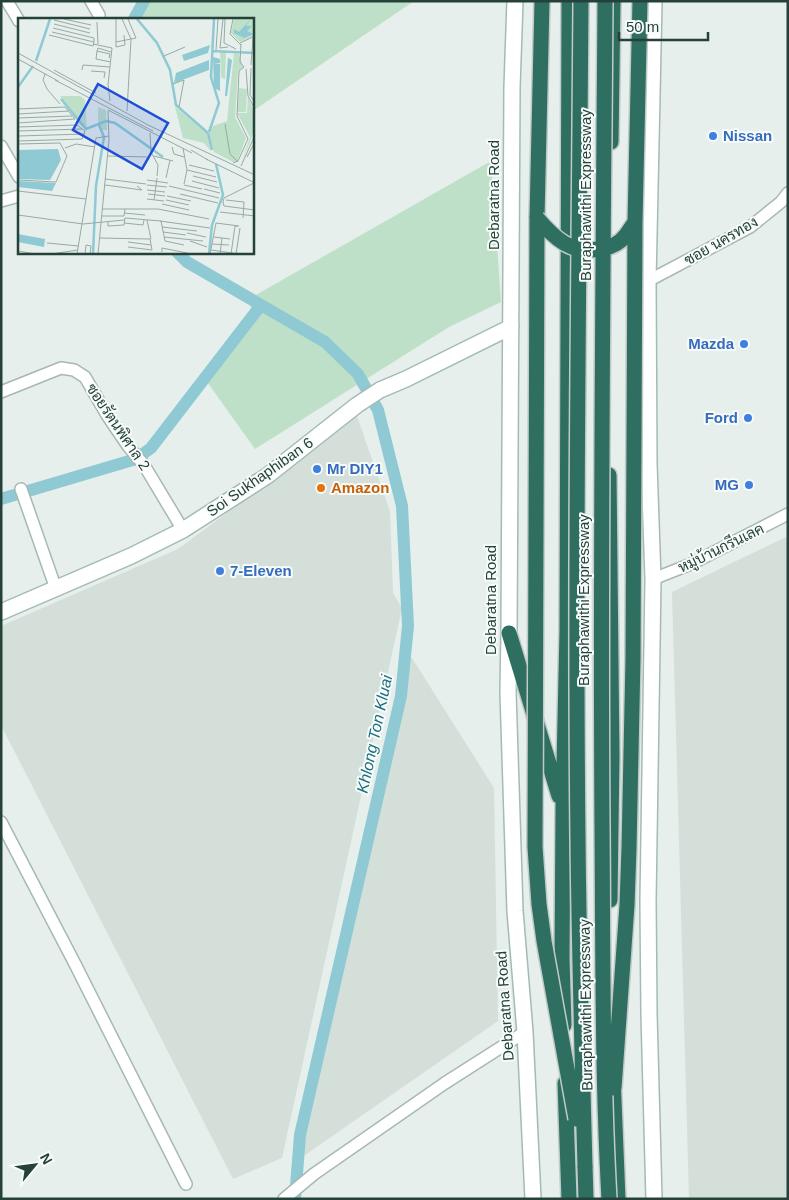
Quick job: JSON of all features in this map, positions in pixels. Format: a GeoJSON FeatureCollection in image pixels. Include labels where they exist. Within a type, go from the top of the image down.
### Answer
{"type":"FeatureCollection","features":[{"type":"Feature","properties":{"kind":"highway"},"geometry":{"type":"LineString","coordinates":[[542,1],[537,218],[535,847],[544,941],[584,1166]]}},
{"type":"Feature","properties":{"kind":"highway"},"geometry":{"type":"LineString","coordinates":[[569,1],[567,622],[562,959],[569,1199]]}},
{"type":"Feature","properties":{"kind":"highway","name":"Buraphawithi Expressway"},"geometry":{"type":"LineString","coordinates":[[581,1],[577,695],[580,995],[586,1199]]}},
{"type":"Feature","properties":{"kind":"highway","name":"Buraphawithi Expressway"},"geometry":{"type":"LineString","coordinates":[[605,1],[601,686],[602,991],[609,1199]]}},
{"type":"Feature","properties":{"kind":"highway"},"geometry":{"type":"LineString","coordinates":[[613,1],[608,404],[612,746],[608,958],[618,1199]]}},
{"type":"Feature","properties":{"kind":"highway"},"geometry":{"type":"LineString","coordinates":[[607,1167],[627,905],[629,848],[633,659],[635,222],[640,1]]}},
{"type":"Feature","properties":{"kind":"highway"},"geometry":{"type":"LineString","coordinates":[[537,218],[562,243],[572,248],[593,251],[617,244],[626,236],[635,222]]}},
{"type":"Feature","properties":{"kind":"highway"},"geometry":{"type":"LineString","coordinates":[[509,633],[563,809]]}},
{"type":"Feature","properties":{"kind":"main road","name":"Debaratna Road"},"geometry":{"type":"LineString","coordinates":[[515,1],[512,86],[508,692],[515,911],[525,1032],[533,1199]]}},
{"type":"Feature","properties":{"kind":"main road"},"geometry":{"type":"LineString","coordinates":[[654,1],[648,281],[649,464],[653,579],[648,901],[654,1199]]}},
{"type":"Feature","properties":{"kind":"main road","name":"Soi Sukhaphiban 6"},"geometry":{"type":"LineString","coordinates":[[1,612],[131,556],[183,530],[267,476],[357,405],[380,390],[511,327]]}},
{"type":"Feature","properties":{"kind":"street"},"geometry":{"type":"LineString","coordinates":[[7,1],[18,19]]}},
{"type":"Feature","properties":{"kind":"street"},"geometry":{"type":"LineString","coordinates":[[91,1],[99,18]]}},
{"type":"Feature","properties":{"kind":"street"},"geometry":{"type":"LineString","coordinates":[[1,146],[18,175]]}},
{"type":"Feature","properties":{"kind":"street","name":"ซอย นครทอง"},"geometry":{"type":"LineString","coordinates":[[648,281],[750,227],[781,202],[788,193]]}},
{"type":"Feature","properties":{"kind":"street"},"geometry":{"type":"LineString","coordinates":[[1,201],[18,196]]}},
{"type":"Feature","properties":{"kind":"street","name":"ซอยรัตนพิศาล 2"},"geometry":{"type":"LineString","coordinates":[[1,392],[61,368],[74,370],[85,377],[107,415],[128,446],[144,465],[183,530]]}},
{"type":"Feature","properties":{"kind":"street"},"geometry":{"type":"LineString","coordinates":[[21,489],[56,588]]}},
{"type":"Feature","properties":{"kind":"street","name":"หมู่บ้านกรีนเลค"},"geometry":{"type":"LineString","coordinates":[[653,579],[691,564],[788,514]]}},
{"type":"Feature","properties":{"kind":"street"},"geometry":{"type":"LineString","coordinates":[[1,822],[62,938],[186,1184]]}},
{"type":"Feature","properties":{"kind":"street"},"geometry":{"type":"LineString","coordinates":[[285,1198],[298,1186],[444,1083],[525,1032]]}},
{"type":"Feature","properties":{"kind":"shaded area"},"geometry":{"type":"Polygon","coordinates":[[[357,416],[390,511],[393,593],[402,608],[282,1158],[233,1179],[1,725],[1,626],[178,549],[357,416]]]}},
{"type":"Feature","properties":{"kind":"shaded area"},"geometry":{"type":"Polygon","coordinates":[[[788,536],[788,1199],[689,1199],[672,592],[788,536]]]}},
{"type":"Feature","properties":{"kind":"shaded area"},"geometry":{"type":"Polygon","coordinates":[[[412,658],[494,788],[498,1021],[305,1155],[296,1152],[407,659],[412,658]]]}},
{"type":"Feature","properties":{"kind":"green space"},"geometry":{"type":"Polygon","coordinates":[[[138,1],[414,1],[254,110],[254,18],[130,18],[138,1]]]}},
{"type":"Feature","properties":{"kind":"green space"},"geometry":{"type":"Polygon","coordinates":[[[491,161],[501,302],[449,327],[255,449],[205,379],[253,311],[247,300],[491,161]]]}},
{"type":"Feature","properties":{"kind":"waterway","name":"Khlong Ton Kluai"},"geometry":{"type":"LineString","coordinates":[[135,18],[144,1]]}},
{"type":"Feature","properties":{"kind":"waterway","name":"Khlong Ton Kluai"},"geometry":{"type":"LineString","coordinates":[[179,254],[187,262],[325,342],[358,374],[378,410],[402,506],[408,626],[401,696],[300,1135],[295,1199]]}},
{"type":"Feature","properties":{"kind":"waterway"},"geometry":{"type":"LineString","coordinates":[[1,499],[136,459],[151,448],[261,305]]}},
{"type":"Feature","properties":{"kind":"place","name":"Nissan"},"geometry":{"type":"Point","coordinates":[713,136]}},
{"type":"Feature","properties":{"kind":"place","name":"Mazda"},"geometry":{"type":"Point","coordinates":[744,344]}},
{"type":"Feature","properties":{"kind":"place","name":"Ford"},"geometry":{"type":"Point","coordinates":[748,418]}},
{"type":"Feature","properties":{"kind":"place","name":"Mr DIY1"},"geometry":{"type":"Point","coordinates":[317,469]}},
{"type":"Feature","properties":{"kind":"place","name":"MG"},"geometry":{"type":"Point","coordinates":[749,485]}},
{"type":"Feature","properties":{"kind":"place","name":"Amazon"},"geometry":{"type":"Point","coordinates":[321,488]}},
{"type":"Feature","properties":{"kind":"place","name":"7-Eleven"},"geometry":{"type":"Point","coordinates":[220,571]}}]}
